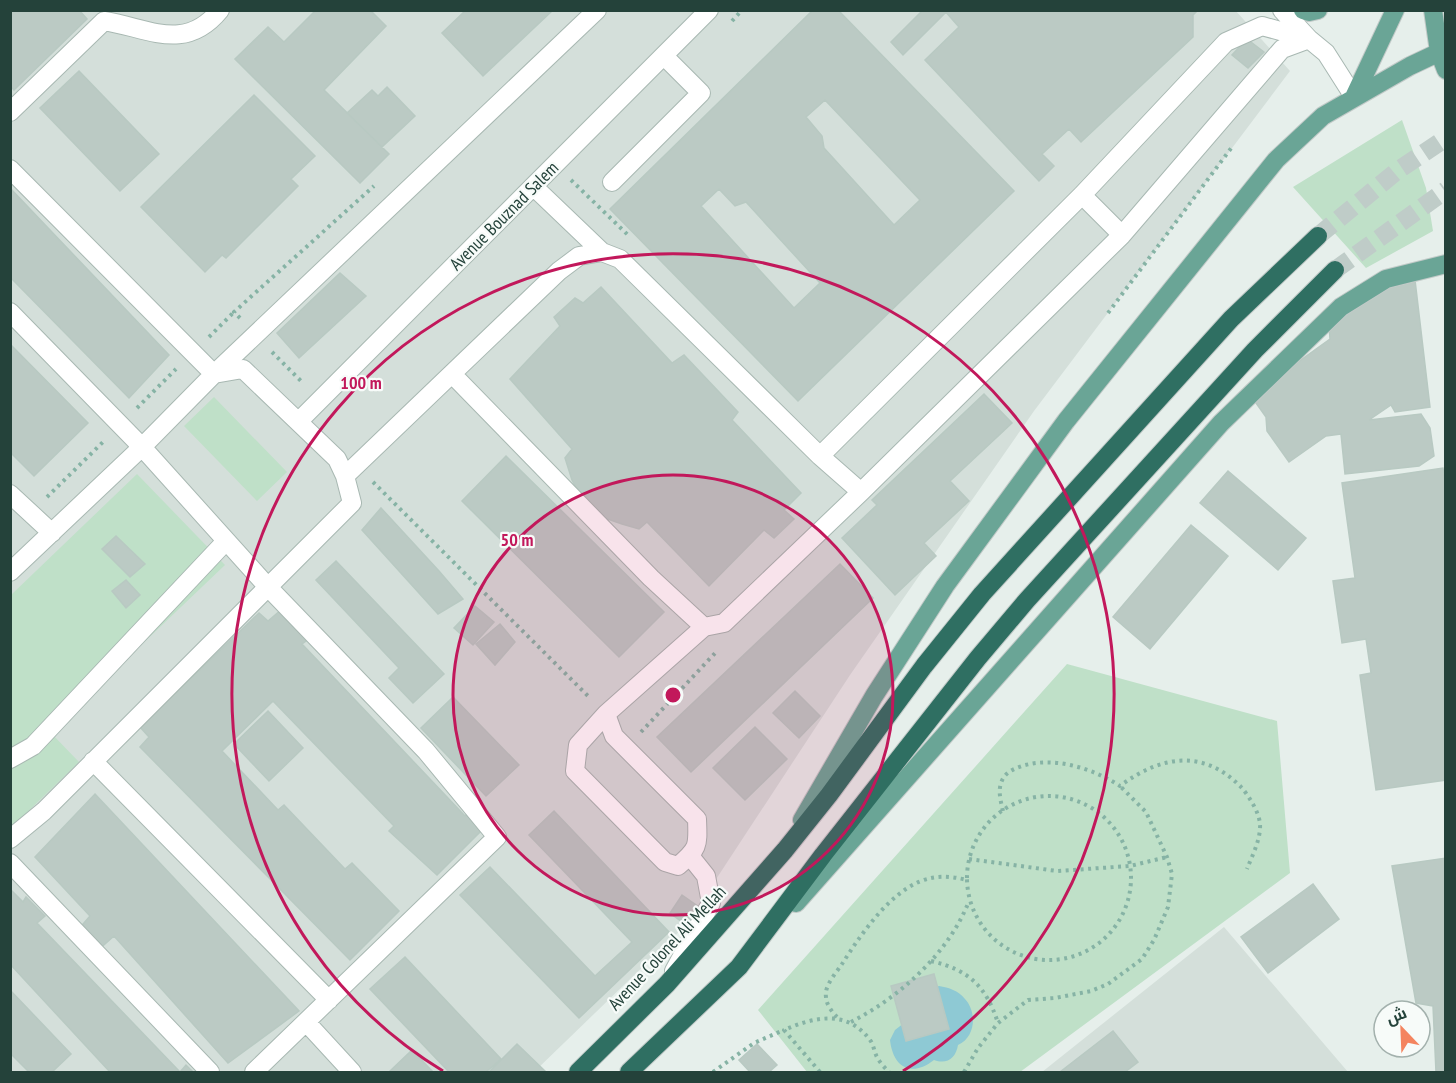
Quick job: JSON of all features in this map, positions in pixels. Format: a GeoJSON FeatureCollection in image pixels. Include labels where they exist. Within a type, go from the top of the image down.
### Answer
{"type":"FeatureCollection","features":[{"type":"Feature","properties":{"kind":"highway","name":"Avenue Colonel Ali Mellah"},"geometry":{"type":"LineString","coordinates":[[578,1072],[667,984],[785,850],[829,795],[924,666],[982,594],[1231,319],[1318,236]]}},
{"type":"Feature","properties":{"kind":"highway"},"geometry":{"type":"LineString","coordinates":[[637,1070],[739,967],[823,855],[978,658],[1027,600],[1255,350],[1335,270]]}},
{"type":"Feature","properties":{"kind":"main road"},"geometry":{"type":"LineString","coordinates":[[1303,10],[1309,12],[1318,10]]}},
{"type":"Feature","properties":{"kind":"main road"},"geometry":{"type":"LineString","coordinates":[[1354,96],[1395,10]]}},
{"type":"Feature","properties":{"kind":"main road"},"geometry":{"type":"LineString","coordinates":[[1433,10],[1446,70]]}},
{"type":"Feature","properties":{"kind":"main road"},"geometry":{"type":"LineString","coordinates":[[785,850],[874,696],[945,586],[1066,421],[1276,160],[1323,116],[1354,96],[1442,51]]}},
{"type":"Feature","properties":{"kind":"main road"},"geometry":{"type":"LineString","coordinates":[[739,967],[1221,423],[1341,307],[1386,279],[1446,264]]}},
{"type":"Feature","properties":{"kind":"street"},"geometry":{"type":"LineString","coordinates":[[10,112],[99,16],[168,36],[194,33],[212,20],[220,10]]}},
{"type":"Feature","properties":{"kind":"street"},"geometry":{"type":"LineString","coordinates":[[10,572],[142,447],[214,374],[597,10]]}},
{"type":"Feature","properties":{"kind":"street","name":"Avenue Bouznad Salem"},"geometry":{"type":"LineString","coordinates":[[299,421],[709,10]]}},
{"type":"Feature","properties":{"kind":"street"},"geometry":{"type":"LineString","coordinates":[[1282,10],[1309,39],[1326,53],[1354,96]]}},
{"type":"Feature","properties":{"kind":"street"},"geometry":{"type":"LineString","coordinates":[[820,456],[1082,195],[1226,42],[1262,26],[1309,39]]}},
{"type":"Feature","properties":{"kind":"street"},"geometry":{"type":"LineString","coordinates":[[606,714],[614,736],[698,819],[698,845],[678,866],[665,862],[574,771],[578,745],[606,714],[704,627],[723,623],[861,492],[1122,235],[1282,49],[1309,39]]}},
{"type":"Feature","properties":{"kind":"street"},"geometry":{"type":"LineString","coordinates":[[612,182],[700,93],[664,56]]}},
{"type":"Feature","properties":{"kind":"street"},"geometry":{"type":"LineString","coordinates":[[10,169],[214,374]]}},
{"type":"Feature","properties":{"kind":"street"},"geometry":{"type":"LineString","coordinates":[[534,187],[602,252],[620,259],[820,456],[861,492]]}},
{"type":"Feature","properties":{"kind":"street"},"geometry":{"type":"LineString","coordinates":[[1082,195],[1122,235]]}},
{"type":"Feature","properties":{"kind":"street"},"geometry":{"type":"LineString","coordinates":[[351,471],[559,271],[579,256],[602,252]]}},
{"type":"Feature","properties":{"kind":"street"},"geometry":{"type":"LineString","coordinates":[[10,312],[142,447],[267,586],[426,751],[497,837],[254,1072]]}},
{"type":"Feature","properties":{"kind":"street"},"geometry":{"type":"LineString","coordinates":[[10,839],[44,811],[352,503],[351,471],[299,421],[243,369],[214,374]]}},
{"type":"Feature","properties":{"kind":"street"},"geometry":{"type":"LineString","coordinates":[[452,374],[643,569],[704,627]]}},
{"type":"Feature","properties":{"kind":"street"},"geometry":{"type":"LineString","coordinates":[[10,494],[52,533]]}},
{"type":"Feature","properties":{"kind":"street"},"geometry":{"type":"LineString","coordinates":[[10,759],[33,747],[226,541]]}},
{"type":"Feature","properties":{"kind":"street"},"geometry":{"type":"LineString","coordinates":[[93,762],[328,1000]]}},
{"type":"Feature","properties":{"kind":"street"},"geometry":{"type":"LineString","coordinates":[[667,984],[711,903],[706,876],[690,856]]}},
{"type":"Feature","properties":{"kind":"street"},"geometry":{"type":"LineString","coordinates":[[10,863],[210,1072]]}},
{"type":"Feature","properties":{"kind":"street"},"geometry":{"type":"LineString","coordinates":[[306,1022],[352,1072]]}},
{"type":"Feature","properties":{"kind":"path"},"geometry":{"type":"LineString","coordinates":[[726,27],[742,10]]}},
{"type":"Feature","properties":{"kind":"path"},"geometry":{"type":"LineString","coordinates":[[549,201],[579,172]]}},
{"type":"Feature","properties":{"kind":"path"},"geometry":{"type":"LineString","coordinates":[[571,180],[635,242]]}},
{"type":"Feature","properties":{"kind":"path"},"geometry":{"type":"LineString","coordinates":[[351,471],[606,714]]}},
{"type":"Feature","properties":{"kind":"path"},"geometry":{"type":"LineString","coordinates":[[1120,786],[1162,762],[1181,760],[1202,762],[1217,768],[1233,779],[1244,791],[1260,824],[1257,842],[1247,869]]}},
{"type":"Feature","properties":{"kind":"path"},"geometry":{"type":"LineString","coordinates":[[964,1072],[978,1048],[998,1023],[1028,1000],[1055,998],[1091,991],[1108,984],[1142,959],[1155,940],[1168,907],[1172,874],[1167,857],[1146,812],[1120,786],[1092,771],[1076,767],[1045,762],[1028,764],[1011,770],[1001,781],[1003,811]]}},
{"type":"Feature","properties":{"kind":"path"},"geometry":{"type":"LineString","coordinates":[[1048,796],[1069,799],[1089,807],[1107,819],[1120,836],[1130,866],[1129,898],[1121,918],[1108,935],[1091,949],[1072,957],[1050,961],[1029,958],[1009,950],[992,938],[978,921],[969,901],[967,880],[969,859],[977,839],[990,822],[1003,811],[1026,800],[1048,796]]}},
{"type":"Feature","properties":{"kind":"path"},"geometry":{"type":"LineString","coordinates":[[969,859],[1057,871],[1130,866],[1167,857]]}},
{"type":"Feature","properties":{"kind":"path"},"geometry":{"type":"LineString","coordinates":[[837,1017],[826,998],[826,990],[849,951],[877,916],[920,882],[939,876],[967,880]]}},
{"type":"Feature","properties":{"kind":"path"},"geometry":{"type":"LineString","coordinates":[[851,1022],[874,1010],[931,961],[961,922],[969,901]]}},
{"type":"Feature","properties":{"kind":"path"},"geometry":{"type":"LineString","coordinates":[[931,961],[957,969],[971,977],[982,989],[998,1023]]}},
{"type":"Feature","properties":{"kind":"path"},"geometry":{"type":"LineString","coordinates":[[713,1072],[754,1043],[784,1030],[821,1019],[837,1017],[851,1022],[870,1040],[876,1057],[889,1072]]}},
{"type":"Feature","properties":{"kind":"path"},"geometry":{"type":"LineString","coordinates":[[784,1030],[820,1072]]}},
{"type":"Feature","properties":{"kind":"shaded area"},"geometry":{"type":"Polygon","coordinates":[[[1235,10],[1290,71],[1034,411],[850,675],[686,925],[534,1072],[11,1072],[10,11],[1235,10]]]}},
{"type":"Feature","properties":{"kind":"shaded area"},"geometry":{"type":"Polygon","coordinates":[[[1224,927],[1348,1072],[1042,1072],[1224,927]]]}},
{"type":"Feature","properties":{"kind":"green space"},"geometry":{"type":"Polygon","coordinates":[[[1402,120],[1426,188],[1433,231],[1366,268],[1293,187],[1402,120]]]}},
{"type":"Feature","properties":{"kind":"green space"},"geometry":{"type":"Polygon","coordinates":[[[214,397],[287,472],[257,501],[184,426],[214,397]]]}},
{"type":"Feature","properties":{"kind":"green space"},"geometry":{"type":"Polygon","coordinates":[[[137,474],[225,565],[50,732],[79,762],[11,828],[11,595],[137,474]]]}},
{"type":"Feature","properties":{"kind":"green space"},"geometry":{"type":"Polygon","coordinates":[[[1067,664],[1277,721],[1290,873],[1020,1072],[807,1072],[758,1010],[1067,664]]]}},
{"type":"Feature","properties":{"kind":"water"},"geometry":{"type":"Polygon","coordinates":[[[939,986],[956,991],[969,1004],[973,1017],[971,1030],[964,1041],[958,1045],[953,1057],[947,1061],[934,1060],[911,1069],[904,1067],[895,1057],[890,1040],[895,1030],[904,1023],[933,988],[939,986]]]}},
{"type":"Feature","properties":{"kind":"building"},"geometry":{"type":"Polygon","coordinates":[[[10,10],[79,10],[87,19],[14,90],[10,86],[10,10]]]}},
{"type":"Feature","properties":{"kind":"building"},"geometry":{"type":"Polygon","coordinates":[[[316,10],[370,10],[386,26],[324,90],[389,154],[360,183],[235,59],[268,27],[284,42],[316,10]]]}},
{"type":"Feature","properties":{"kind":"building"},"geometry":{"type":"Polygon","coordinates":[[[466,10],[553,10],[483,76],[442,33],[466,10]]]}},
{"type":"Feature","properties":{"kind":"building"},"geometry":{"type":"Polygon","coordinates":[[[813,10],[838,10],[1014,191],[798,401],[610,209],[813,10]],[[825,100],[806,117],[822,136],[824,148],[894,225],[920,200],[825,100]],[[719,189],[701,206],[794,308],[820,283],[746,202],[735,206],[719,189]]]}},
{"type":"Feature","properties":{"kind":"building"},"geometry":{"type":"Polygon","coordinates":[[[923,10],[946,12],[903,55],[891,42],[923,10]]]}},
{"type":"Feature","properties":{"kind":"building"},"geometry":{"type":"Polygon","coordinates":[[[944,10],[1198,10],[1193,15],[1193,37],[1081,142],[1069,129],[1042,154],[1054,166],[1039,181],[925,60],[959,27],[944,10]]]}},
{"type":"Feature","properties":{"kind":"building"},"geometry":{"type":"Polygon","coordinates":[[[1247,39],[1264,52],[1248,68],[1232,55],[1247,39]]]}},
{"type":"Feature","properties":{"kind":"building"},"geometry":{"type":"Polygon","coordinates":[[[79,71],[159,154],[120,191],[40,108],[79,71]]]}},
{"type":"Feature","properties":{"kind":"building"},"geometry":{"type":"Polygon","coordinates":[[[387,87],[415,116],[382,147],[347,113],[372,90],[378,96],[387,87]]]}},
{"type":"Feature","properties":{"kind":"building"},"geometry":{"type":"Polygon","coordinates":[[[254,95],[315,156],[291,179],[298,186],[226,258],[222,255],[205,272],[141,207],[254,95]]]}},
{"type":"Feature","properties":{"kind":"building"},"geometry":{"type":"Polygon","coordinates":[[[10,188],[169,355],[129,398],[10,277],[10,188]]]}},
{"type":"Feature","properties":{"kind":"building"},"geometry":{"type":"Polygon","coordinates":[[[340,273],[366,296],[299,358],[277,333],[340,273]]]}},
{"type":"Feature","properties":{"kind":"building"},"geometry":{"type":"Polygon","coordinates":[[[1415,280],[1430,407],[1395,412],[1391,405],[1369,420],[1421,414],[1430,428],[1434,456],[1419,466],[1345,474],[1341,434],[1326,436],[1289,462],[1267,431],[1266,417],[1251,396],[1330,339],[1329,325],[1389,283],[1415,280]]]}},
{"type":"Feature","properties":{"kind":"building"},"geometry":{"type":"Polygon","coordinates":[[[601,287],[672,363],[684,355],[738,412],[732,420],[801,493],[784,510],[794,519],[774,538],[764,530],[709,586],[647,522],[639,529],[602,517],[582,498],[572,480],[565,458],[572,449],[510,379],[560,326],[554,317],[575,298],[583,303],[601,287]]]}},
{"type":"Feature","properties":{"kind":"building"},"geometry":{"type":"Polygon","coordinates":[[[10,344],[88,423],[34,476],[10,452],[10,344]]]}},
{"type":"Feature","properties":{"kind":"building"},"geometry":{"type":"Polygon","coordinates":[[[984,394],[1012,423],[950,481],[969,501],[924,543],[936,556],[895,595],[842,538],[877,505],[872,500],[984,394]]]}},
{"type":"Feature","properties":{"kind":"building"},"geometry":{"type":"Polygon","coordinates":[[[506,456],[664,612],[619,657],[462,501],[506,456]]]}},
{"type":"Feature","properties":{"kind":"building"},"geometry":{"type":"Polygon","coordinates":[[[1443,468],[1446,487],[1446,780],[1376,790],[1360,675],[1371,673],[1366,639],[1342,643],[1333,581],[1355,578],[1342,483],[1443,468]]]}},
{"type":"Feature","properties":{"kind":"building"},"geometry":{"type":"Polygon","coordinates":[[[1228,471],[1306,538],[1278,570],[1200,503],[1228,471]]]}},
{"type":"Feature","properties":{"kind":"building"},"geometry":{"type":"Polygon","coordinates":[[[381,508],[463,599],[438,614],[362,530],[381,508]]]}},
{"type":"Feature","properties":{"kind":"building"},"geometry":{"type":"Polygon","coordinates":[[[1191,525],[1228,556],[1150,649],[1113,617],[1191,525]]]}},
{"type":"Feature","properties":{"kind":"building"},"geometry":{"type":"Polygon","coordinates":[[[116,536],[145,564],[130,577],[102,549],[116,536]]]}},
{"type":"Feature","properties":{"kind":"building"},"geometry":{"type":"Polygon","coordinates":[[[336,561],[444,674],[413,703],[389,678],[399,668],[316,580],[336,561]]]}},
{"type":"Feature","properties":{"kind":"building"},"geometry":{"type":"Polygon","coordinates":[[[840,564],[873,598],[691,772],[657,737],[840,564]]]}},
{"type":"Feature","properties":{"kind":"building"},"geometry":{"type":"Polygon","coordinates":[[[126,580],[140,595],[126,608],[112,591],[126,580]]]}},
{"type":"Feature","properties":{"kind":"building"},"geometry":{"type":"Polygon","coordinates":[[[475,606],[494,622],[473,645],[454,628],[475,606]]]}},
{"type":"Feature","properties":{"kind":"building"},"geometry":{"type":"Polygon","coordinates":[[[281,610],[309,639],[302,644],[465,816],[470,811],[486,826],[437,875],[389,831],[394,826],[273,701],[222,751],[278,810],[284,805],[345,869],[352,863],[399,911],[350,960],[140,747],[149,737],[140,727],[259,613],[268,621],[281,610]]]}},
{"type":"Feature","properties":{"kind":"building"},"geometry":{"type":"Polygon","coordinates":[[[500,624],[515,642],[495,665],[476,644],[500,624]]]}},
{"type":"Feature","properties":{"kind":"building"},"geometry":{"type":"Polygon","coordinates":[[[795,691],[820,716],[799,738],[773,713],[795,691]]]}},
{"type":"Feature","properties":{"kind":"building"},"geometry":{"type":"Polygon","coordinates":[[[453,697],[519,765],[486,796],[421,728],[453,697]]]}},
{"type":"Feature","properties":{"kind":"building"},"geometry":{"type":"Polygon","coordinates":[[[268,711],[303,748],[269,781],[234,744],[268,711]]]}},
{"type":"Feature","properties":{"kind":"building"},"geometry":{"type":"Polygon","coordinates":[[[755,727],[787,759],[745,800],[713,768],[755,727]]]}},
{"type":"Feature","properties":{"kind":"building"},"geometry":{"type":"Polygon","coordinates":[[[95,794],[299,1011],[228,1063],[114,936],[96,952],[77,931],[90,916],[35,857],[95,794]]]}},
{"type":"Feature","properties":{"kind":"building"},"geometry":{"type":"Polygon","coordinates":[[[554,811],[669,932],[579,1018],[460,895],[490,867],[595,976],[632,942],[529,835],[554,811]]]}},
{"type":"Feature","properties":{"kind":"building"},"geometry":{"type":"Polygon","coordinates":[[[1446,858],[1446,1072],[1436,1072],[1432,999],[1415,999],[1392,866],[1446,858]]]}},
{"type":"Feature","properties":{"kind":"building"},"geometry":{"type":"Polygon","coordinates":[[[1313,884],[1339,919],[1268,973],[1241,937],[1313,884]]]}},
{"type":"Feature","properties":{"kind":"building"},"geometry":{"type":"Polygon","coordinates":[[[10,889],[23,902],[26,897],[45,916],[37,923],[180,1072],[110,1072],[10,964],[10,889]]]}},
{"type":"Feature","properties":{"kind":"building"},"geometry":{"type":"Polygon","coordinates":[[[682,895],[699,907],[686,925],[670,913],[682,895]]]}},
{"type":"Feature","properties":{"kind":"building"},"geometry":{"type":"Polygon","coordinates":[[[405,957],[501,1059],[486,1072],[449,1072],[370,989],[405,957]]]}},
{"type":"Feature","properties":{"kind":"building"},"geometry":{"type":"Polygon","coordinates":[[[934,974],[949,1029],[906,1041],[891,986],[934,974]]]}},
{"type":"Feature","properties":{"kind":"building"},"geometry":{"type":"Polygon","coordinates":[[[10,990],[71,1054],[52,1072],[29,1072],[10,1053],[10,990]]]}},
{"type":"Feature","properties":{"kind":"building"},"geometry":{"type":"Polygon","coordinates":[[[1113,1031],[1138,1062],[1125,1072],[1060,1072],[1113,1031]]]}},
{"type":"Feature","properties":{"kind":"building"},"geometry":{"type":"Polygon","coordinates":[[[517,1044],[546,1072],[489,1072],[517,1044]]]}},
{"type":"Feature","properties":{"kind":"building"},"geometry":{"type":"Polygon","coordinates":[[[757,1044],[777,1065],[769,1072],[750,1072],[739,1060],[757,1044]]]}},
{"type":"Feature","properties":{"kind":"building"},"geometry":{"type":"Polygon","coordinates":[[[412,1050],[433,1072],[389,1072],[412,1050]]]}},
{"type":"Feature","properties":{"kind":"building"},"geometry":{"type":"Polygon","coordinates":[[[186,1065],[193,1072],[180,1072],[186,1065]]]}},
{"type":"Feature","properties":{"kind":"tunnel"},"geometry":{"type":"LineString","coordinates":[[1318,236],[1397,171],[1446,138]]}},
{"type":"Feature","properties":{"kind":"tunnel"},"geometry":{"type":"LineString","coordinates":[[1335,270],[1446,190]]}}]}
